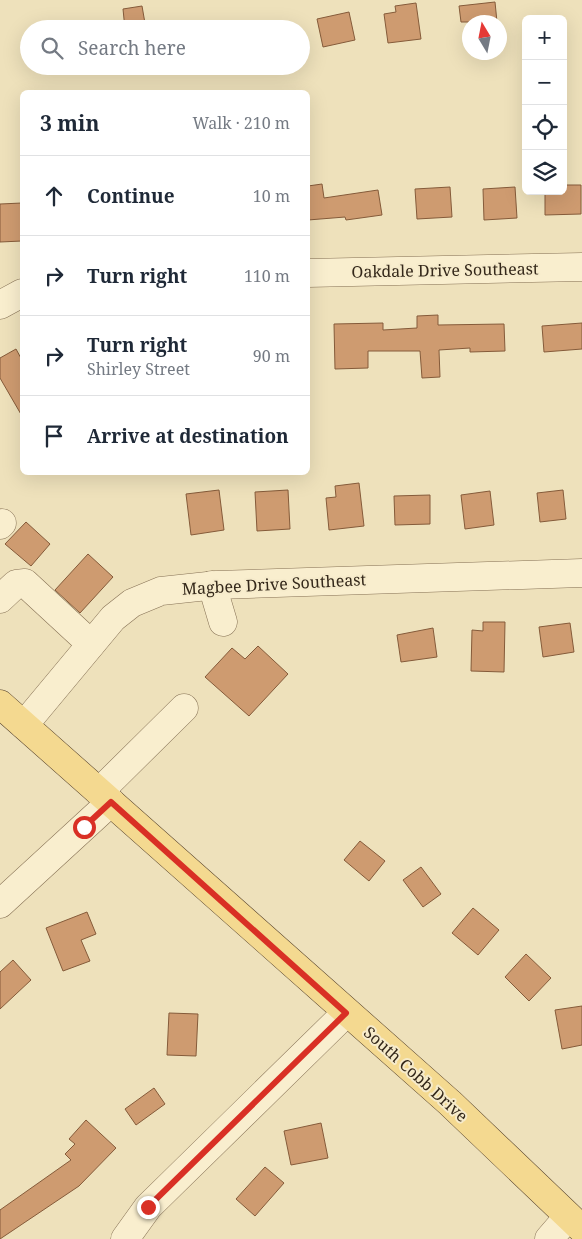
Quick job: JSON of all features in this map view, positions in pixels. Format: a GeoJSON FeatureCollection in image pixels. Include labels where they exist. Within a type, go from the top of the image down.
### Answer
{"type":"FeatureCollection","features":[{"type":"Feature","properties":{"kind":"main road","name":"South Cobb Drive"},"geometry":{"type":"LineString","coordinates":[[0,704],[346,1013],[450,1103],[575,1223]]}},
{"type":"Feature","properties":{"kind":"street","name":"Oakdale Drive Southeast"},"geometry":{"type":"LineString","coordinates":[[310,273],[582,267]]}},
{"type":"Feature","properties":{"kind":"street"},"geometry":{"type":"LineString","coordinates":[[0,305],[20,294]]}},
{"type":"Feature","properties":{"kind":"street","name":"Magbee Drive Southeast"},"geometry":{"type":"LineString","coordinates":[[24,725],[113,618],[132,603],[161,591],[212,585],[582,574]]}},
{"type":"Feature","properties":{"kind":"street"},"geometry":{"type":"LineString","coordinates":[[0,599],[16,584],[25,584],[91,644]]}},
{"type":"Feature","properties":{"kind":"street"},"geometry":{"type":"LineString","coordinates":[[212,585],[223,622]]}},
{"type":"Feature","properties":{"kind":"street"},"geometry":{"type":"LineString","coordinates":[[0,904],[105,797],[184,708]]}},
{"type":"Feature","properties":{"kind":"street"},"geometry":{"type":"LineString","coordinates":[[125,1239],[148,1207],[346,1013]]}},
{"type":"Feature","properties":{"kind":"street"},"geometry":{"type":"LineString","coordinates":[[549,1239],[575,1223]]}},
{"type":"Feature","properties":{"kind":"building"},"geometry":{"type":"Polygon","coordinates":[[[495,2],[496,15],[462,15],[461,22],[459,6],[495,2]]]}},
{"type":"Feature","properties":{"kind":"building"},"geometry":{"type":"Polygon","coordinates":[[[416,3],[421,39],[388,43],[384,14],[396,12],[395,6],[416,3]]]}},
{"type":"Feature","properties":{"kind":"building"},"geometry":{"type":"Polygon","coordinates":[[[142,6],[144,20],[124,20],[123,9],[142,6]]]}},
{"type":"Feature","properties":{"kind":"building"},"geometry":{"type":"Polygon","coordinates":[[[349,12],[355,40],[323,47],[317,19],[349,12]]]}},
{"type":"Feature","properties":{"kind":"building"},"geometry":{"type":"Polygon","coordinates":[[[322,184],[324,198],[378,190],[382,215],[346,220],[345,217],[310,220],[310,186],[322,184]]]}},
{"type":"Feature","properties":{"kind":"building"},"geometry":{"type":"Polygon","coordinates":[[[567,185],[581,185],[581,214],[545,215],[545,195],[567,195],[567,185]]]}},
{"type":"Feature","properties":{"kind":"building"},"geometry":{"type":"Polygon","coordinates":[[[450,187],[452,217],[417,219],[415,189],[450,187]]]}},
{"type":"Feature","properties":{"kind":"building"},"geometry":{"type":"Polygon","coordinates":[[[515,187],[517,218],[484,220],[483,189],[515,187]]]}},
{"type":"Feature","properties":{"kind":"building"},"geometry":{"type":"Polygon","coordinates":[[[20,203],[20,241],[0,242],[0,204],[20,203]]]}},
{"type":"Feature","properties":{"kind":"building"},"geometry":{"type":"Polygon","coordinates":[[[438,315],[438,325],[504,324],[505,351],[470,352],[470,348],[439,350],[440,377],[422,378],[420,351],[368,351],[368,368],[335,369],[334,324],[383,323],[383,330],[417,328],[417,316],[438,315]]]}},
{"type":"Feature","properties":{"kind":"building"},"geometry":{"type":"Polygon","coordinates":[[[582,323],[582,349],[544,352],[542,326],[582,323]]]}},
{"type":"Feature","properties":{"kind":"building"},"geometry":{"type":"Polygon","coordinates":[[[16,349],[20,356],[20,413],[0,378],[0,358],[16,349]]]}},
{"type":"Feature","properties":{"kind":"building"},"geometry":{"type":"Polygon","coordinates":[[[359,483],[364,526],[329,530],[326,498],[336,497],[335,486],[359,483]]]}},
{"type":"Feature","properties":{"kind":"building"},"geometry":{"type":"Polygon","coordinates":[[[219,490],[224,530],[191,535],[186,494],[219,490]]]}},
{"type":"Feature","properties":{"kind":"building"},"geometry":{"type":"Polygon","coordinates":[[[288,490],[290,529],[257,531],[255,492],[288,490]]]}},
{"type":"Feature","properties":{"kind":"building"},"geometry":{"type":"Polygon","coordinates":[[[563,490],[566,519],[540,522],[537,493],[563,490]]]}},
{"type":"Feature","properties":{"kind":"building"},"geometry":{"type":"Polygon","coordinates":[[[490,491],[494,525],[465,529],[461,495],[490,491]]]}},
{"type":"Feature","properties":{"kind":"building"},"geometry":{"type":"Polygon","coordinates":[[[430,495],[430,524],[395,525],[394,496],[430,495]]]}},
{"type":"Feature","properties":{"kind":"building"},"geometry":{"type":"Polygon","coordinates":[[[26,522],[50,544],[31,566],[5,544],[26,522]]]}},
{"type":"Feature","properties":{"kind":"building"},"geometry":{"type":"Polygon","coordinates":[[[88,554],[113,577],[80,613],[55,590],[88,554]]]}},
{"type":"Feature","properties":{"kind":"building"},"geometry":{"type":"Polygon","coordinates":[[[483,622],[505,622],[504,672],[471,671],[472,630],[483,631],[483,622]]]}},
{"type":"Feature","properties":{"kind":"building"},"geometry":{"type":"Polygon","coordinates":[[[570,623],[574,652],[543,657],[539,627],[570,623]]]}},
{"type":"Feature","properties":{"kind":"building"},"geometry":{"type":"Polygon","coordinates":[[[433,628],[437,657],[401,662],[397,635],[433,628]]]}},
{"type":"Feature","properties":{"kind":"building"},"geometry":{"type":"Polygon","coordinates":[[[258,646],[288,674],[249,716],[205,677],[232,648],[245,659],[258,646]]]}},
{"type":"Feature","properties":{"kind":"building"},"geometry":{"type":"Polygon","coordinates":[[[360,841],[385,861],[369,881],[344,860],[360,841]]]}},
{"type":"Feature","properties":{"kind":"building"},"geometry":{"type":"Polygon","coordinates":[[[421,867],[441,894],[423,907],[403,880],[421,867]]]}},
{"type":"Feature","properties":{"kind":"building"},"geometry":{"type":"Polygon","coordinates":[[[473,908],[499,930],[478,955],[452,933],[473,908]]]}},
{"type":"Feature","properties":{"kind":"building"},"geometry":{"type":"Polygon","coordinates":[[[87,912],[96,934],[81,940],[90,961],[63,971],[46,928],[87,912]]]}},
{"type":"Feature","properties":{"kind":"building"},"geometry":{"type":"Polygon","coordinates":[[[526,954],[551,978],[529,1001],[505,977],[526,954]]]}},
{"type":"Feature","properties":{"kind":"building"},"geometry":{"type":"Polygon","coordinates":[[[13,960],[31,980],[0,1009],[0,972],[13,960]]]}},
{"type":"Feature","properties":{"kind":"building"},"geometry":{"type":"Polygon","coordinates":[[[582,1006],[582,1045],[562,1049],[555,1010],[582,1006]]]}},
{"type":"Feature","properties":{"kind":"building"},"geometry":{"type":"Polygon","coordinates":[[[169,1013],[198,1014],[196,1056],[167,1055],[169,1013]]]}},
{"type":"Feature","properties":{"kind":"building"},"geometry":{"type":"Polygon","coordinates":[[[154,1088],[165,1104],[136,1125],[125,1109],[154,1088]]]}},
{"type":"Feature","properties":{"kind":"building"},"geometry":{"type":"Polygon","coordinates":[[[86,1120],[116,1148],[79,1186],[0,1239],[0,1210],[71,1160],[65,1154],[75,1144],[69,1139],[86,1120]]]}},
{"type":"Feature","properties":{"kind":"building"},"geometry":{"type":"Polygon","coordinates":[[[321,1123],[328,1158],[291,1165],[284,1131],[321,1123]]]}},
{"type":"Feature","properties":{"kind":"building"},"geometry":{"type":"Polygon","coordinates":[[[265,1167],[284,1183],[255,1216],[236,1199],[265,1167]]]}},
{"type":"Feature","properties":{"kind":"route"},"geometry":{"type":"LineString","coordinates":[[84,827],[111,802],[346,1013],[318,1038],[148,1207]]}}]}
